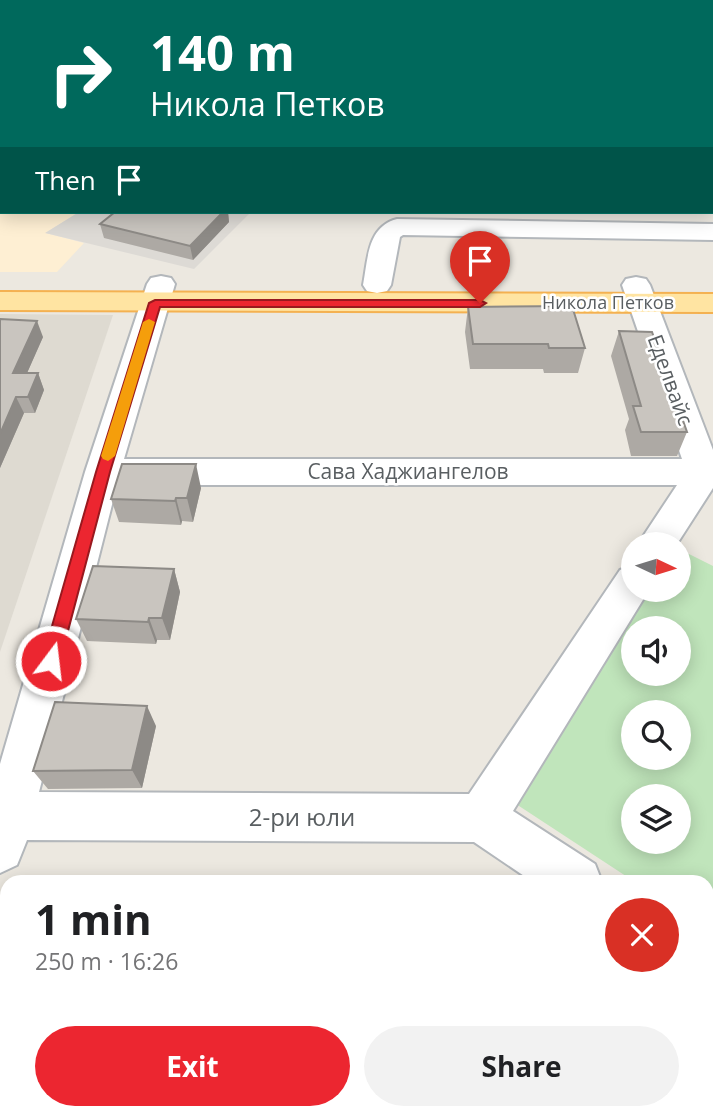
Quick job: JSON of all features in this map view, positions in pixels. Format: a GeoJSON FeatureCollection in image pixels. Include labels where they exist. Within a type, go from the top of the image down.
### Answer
{"type":"FeatureCollection","features":[{"type":"Feature","properties":{"kind":"main road","name":"Никола Петков"},"geometry":{"type":"LineString","coordinates":[[0,284],[158,294],[639,294],[713,285]]}},
{"type":"Feature","properties":{"kind":"main road","name":"Никола Петков"},"geometry":{"type":"LineString","coordinates":[[0,301],[377,285],[639,294],[713,303]]}},
{"type":"Feature","properties":{"kind":"street"},"geometry":{"type":"LineString","coordinates":[[377,285],[387,234],[397,227],[713,232]]}},
{"type":"Feature","properties":{"kind":"street"},"geometry":{"type":"LineString","coordinates":[[4,832],[103,472],[158,294]]}},
{"type":"Feature","properties":{"kind":"street","name":"Еделвайс"},"geometry":{"type":"LineString","coordinates":[[639,294],[708,474]]}},
{"type":"Feature","properties":{"kind":"street","name":"Сава Хаджиангелов"},"geometry":{"type":"LineString","coordinates":[[103,472],[708,474]]}},
{"type":"Feature","properties":{"kind":"street"},"geometry":{"type":"LineString","coordinates":[[666,532],[708,474]]}},
{"type":"Feature","properties":{"kind":"street"},"geometry":{"type":"LineString","coordinates":[[566,875],[481,818],[621,601]]}},
{"type":"Feature","properties":{"kind":"street","name":"2-ри юли"},"geometry":{"type":"LineString","coordinates":[[4,832],[481,818]]}},
{"type":"Feature","properties":{"kind":"shaded area"},"geometry":{"type":"Polygon","coordinates":[[[0,214],[76,214],[46,233],[84,243],[57,272],[0,272],[0,214]]]}},
{"type":"Feature","properties":{"kind":"shaded area"},"geometry":{"type":"Polygon","coordinates":[[[76,214],[249,214],[194,269],[45,233],[76,214]]]}},
{"type":"Feature","properties":{"kind":"shaded area"},"geometry":{"type":"Polygon","coordinates":[[[0,314],[113,315],[0,652],[0,314]]]}},
{"type":"Feature","properties":{"kind":"green space"},"geometry":{"type":"Polygon","coordinates":[[[691,555],[713,566],[713,875],[624,875],[504,796],[627,602],[691,602],[691,555]]]}},
{"type":"Feature","properties":{"kind":"building"},"geometry":{"type":"Polygon","coordinates":[[[112,214],[221,214],[190,246],[100,224],[112,214]]]}},
{"type":"Feature","properties":{"kind":"building"},"geometry":{"type":"Polygon","coordinates":[[[572,306],[585,348],[549,348],[548,344],[473,344],[468,307],[572,306]]]}},
{"type":"Feature","properties":{"kind":"building"},"geometry":{"type":"Polygon","coordinates":[[[0,319],[37,321],[13,373],[38,373],[28,397],[16,397],[0,434],[0,319]]]}},
{"type":"Feature","properties":{"kind":"building"},"geometry":{"type":"Polygon","coordinates":[[[619,331],[652,332],[687,432],[641,432],[633,406],[641,406],[619,331]]]}},
{"type":"Feature","properties":{"kind":"building"},"geometry":{"type":"Polygon","coordinates":[[[122,464],[196,464],[187,498],[176,498],[175,501],[111,499],[122,464]]]}},
{"type":"Feature","properties":{"kind":"building"},"geometry":{"type":"Polygon","coordinates":[[[93,566],[174,569],[162,618],[149,618],[148,622],[76,619],[93,566]]]}},
{"type":"Feature","properties":{"kind":"building"},"geometry":{"type":"Polygon","coordinates":[[[55,702],[147,706],[132,770],[33,771],[55,702]]]}},
{"type":"Feature","properties":{"kind":"slow traffic"},"geometry":{"type":"LineString","coordinates":[[108,456],[149,322]]}},
{"type":"Feature","properties":{"kind":"route"},"geometry":{"type":"LineString","coordinates":[[51,661],[103,472],[155,303],[480,303]]}}]}
